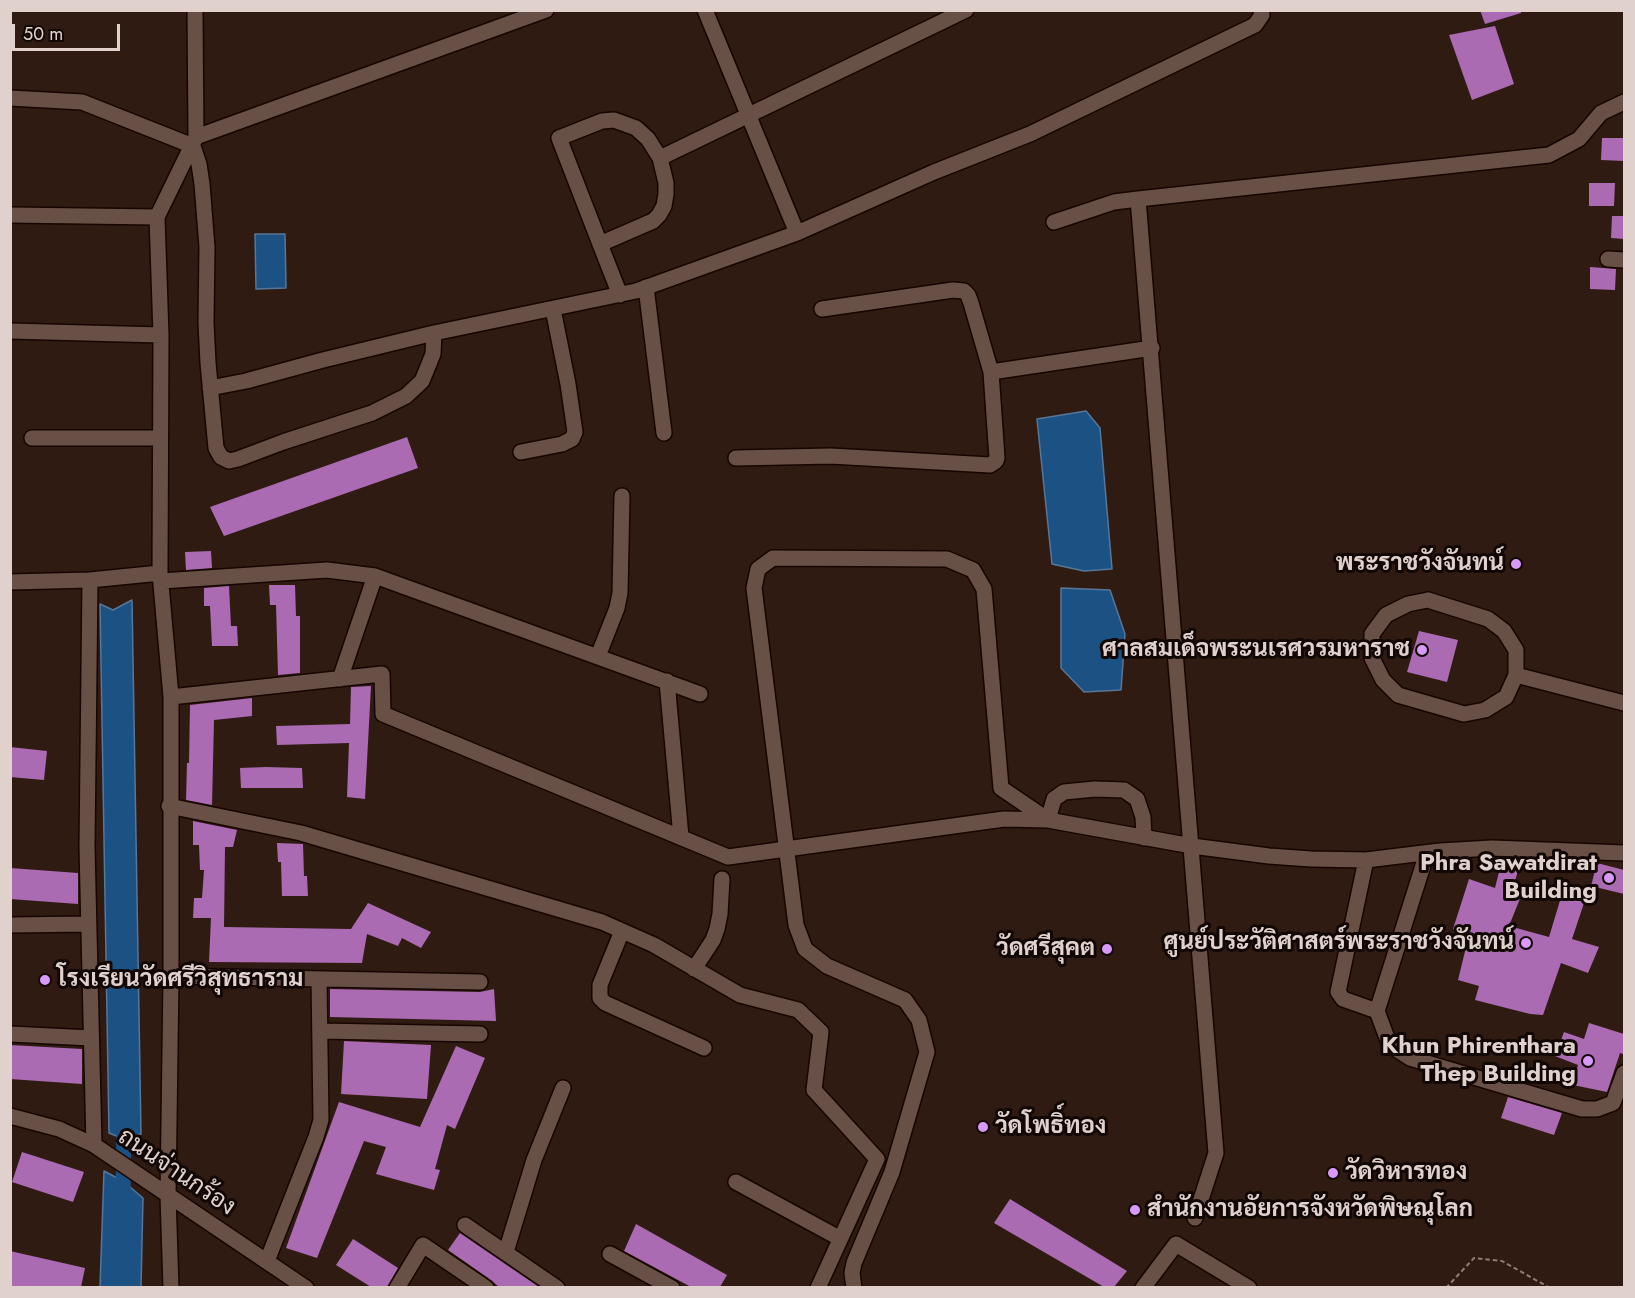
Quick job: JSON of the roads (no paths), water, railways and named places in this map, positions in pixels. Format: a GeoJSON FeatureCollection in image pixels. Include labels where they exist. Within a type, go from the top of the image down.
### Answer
{"type":"FeatureCollection","features":[{"type":"Feature","properties":{"kind":"street"},"geometry":{"type":"LineString","coordinates":[[195,10],[195,142],[200,164],[207,247],[206,323],[210,388],[216,448],[221,457],[229,461],[238,459],[372,413],[406,396],[422,381],[433,354],[434,333]]}},
{"type":"Feature","properties":{"kind":"street"},"geometry":{"type":"LineString","coordinates":[[10,98],[82,102],[195,142],[546,10]]}},
{"type":"Feature","properties":{"kind":"street"},"geometry":{"type":"LineString","coordinates":[[705,10],[796,233]]}},
{"type":"Feature","properties":{"kind":"street"},"geometry":{"type":"LineString","coordinates":[[660,158],[966,10]]}},
{"type":"Feature","properties":{"kind":"street"},"geometry":{"type":"LineString","coordinates":[[210,388],[434,333],[636,291],[796,233],[934,172],[1030,134],[1255,25],[1262,15],[1261,10]]}},
{"type":"Feature","properties":{"kind":"street"},"geometry":{"type":"LineString","coordinates":[[1054,222],[1114,202],[1548,155],[1579,139],[1601,113],[1624,102]]}},
{"type":"Feature","properties":{"kind":"street"},"geometry":{"type":"LineString","coordinates":[[600,244],[647,225],[660,215],[664,206],[666,183],[660,158],[648,139],[636,128],[614,120],[603,121],[559,138],[600,244],[620,295]]}},
{"type":"Feature","properties":{"kind":"street"},"geometry":{"type":"LineString","coordinates":[[171,1287],[168,1196],[171,697],[160,577],[161,335],[157,217],[195,142]]}},
{"type":"Feature","properties":{"kind":"street"},"geometry":{"type":"LineString","coordinates":[[1138,199],[1152,348],[1216,1153],[1195,1218]]}},
{"type":"Feature","properties":{"kind":"street"},"geometry":{"type":"LineString","coordinates":[[10,215],[157,217]]}},
{"type":"Feature","properties":{"kind":"street"},"geometry":{"type":"LineString","coordinates":[[1608,260],[1624,260]]}},
{"type":"Feature","properties":{"kind":"street"},"geometry":{"type":"LineString","coordinates":[[646,287],[664,433]]}},
{"type":"Feature","properties":{"kind":"street"},"geometry":{"type":"LineString","coordinates":[[736,458],[831,456],[990,465],[998,458],[991,372],[971,303],[964,291],[953,290],[822,309]]}},
{"type":"Feature","properties":{"kind":"street"},"geometry":{"type":"LineString","coordinates":[[521,452],[562,444],[572,439],[575,432],[553,309]]}},
{"type":"Feature","properties":{"kind":"street"},"geometry":{"type":"LineString","coordinates":[[10,331],[161,335]]}},
{"type":"Feature","properties":{"kind":"street"},"geometry":{"type":"LineString","coordinates":[[991,372],[1152,348]]}},
{"type":"Feature","properties":{"kind":"street"},"geometry":{"type":"LineString","coordinates":[[32,438],[160,438]]}},
{"type":"Feature","properties":{"kind":"street"},"geometry":{"type":"LineString","coordinates":[[598,656],[617,608],[620,593],[622,496]]}},
{"type":"Feature","properties":{"kind":"street"},"geometry":{"type":"LineString","coordinates":[[854,1287],[852,1273],[854,1263],[892,1172],[927,1052],[919,1020],[905,1000],[827,966],[805,949],[796,925],[754,588],[758,569],[773,558],[947,559],[973,570],[984,589],[1001,789],[1048,819]]}},
{"type":"Feature","properties":{"kind":"street"},"geometry":{"type":"LineString","coordinates":[[10,582],[327,570],[375,576],[700,694]]}},
{"type":"Feature","properties":{"kind":"street"},"geometry":{"type":"LineString","coordinates":[[340,679],[375,576]]}},
{"type":"Feature","properties":{"kind":"street"},"geometry":{"type":"LineString","coordinates":[[90,580],[87,847],[94,1145]]}},
{"type":"Feature","properties":{"kind":"street"},"geometry":{"type":"LineString","coordinates":[[1428,600],[1488,619],[1504,631],[1516,650],[1516,675],[1506,697],[1485,710],[1464,714],[1398,695],[1383,680],[1372,658],[1372,634],[1386,615],[1408,604],[1428,600]]}},
{"type":"Feature","properties":{"kind":"street"},"geometry":{"type":"LineString","coordinates":[[171,697],[382,674],[383,714],[728,856],[1004,819],[1048,819],[1144,838],[1269,856],[1366,860],[1492,848],[1624,853]]}},
{"type":"Feature","properties":{"kind":"street"},"geometry":{"type":"LineString","coordinates":[[1516,675],[1624,703]]}},
{"type":"Feature","properties":{"kind":"street"},"geometry":{"type":"LineString","coordinates":[[667,681],[681,837]]}},
{"type":"Feature","properties":{"kind":"street"},"geometry":{"type":"LineString","coordinates":[[1048,819],[1054,799],[1064,792],[1095,789],[1124,790],[1137,800],[1143,817],[1144,838]]}},
{"type":"Feature","properties":{"kind":"street"},"geometry":{"type":"LineString","coordinates":[[169,806],[301,833],[603,922],[654,945],[740,995],[798,1010],[821,1032],[814,1090],[878,1159],[818,1287]]}},
{"type":"Feature","properties":{"kind":"street"},"geometry":{"type":"LineString","coordinates":[[1427,853],[1377,1011],[1387,1038],[1393,1047],[1410,1058],[1575,1107],[1597,1109],[1613,1103],[1624,1073]]}},
{"type":"Feature","properties":{"kind":"street"},"geometry":{"type":"LineString","coordinates":[[1366,860],[1338,992],[1343,999],[1377,1011]]}},
{"type":"Feature","properties":{"kind":"street"},"geometry":{"type":"LineString","coordinates":[[694,969],[713,940],[717,929],[722,879]]}},
{"type":"Feature","properties":{"kind":"street"},"geometry":{"type":"LineString","coordinates":[[10,925],[88,924]]}},
{"type":"Feature","properties":{"kind":"street"},"geometry":{"type":"LineString","coordinates":[[622,931],[600,985],[600,998],[605,1003],[704,1048]]}},
{"type":"Feature","properties":{"kind":"street"},"geometry":{"type":"LineString","coordinates":[[171,976],[480,982]]}},
{"type":"Feature","properties":{"kind":"street"},"geometry":{"type":"LineString","coordinates":[[267,1261],[320,1126],[322,1104],[319,979]]}},
{"type":"Feature","properties":{"kind":"street"},"geometry":{"type":"LineString","coordinates":[[320,1031],[480,1034]]}},
{"type":"Feature","properties":{"kind":"street"},"geometry":{"type":"LineString","coordinates":[[10,1034],[91,1038]]}},
{"type":"Feature","properties":{"kind":"street"},"geometry":{"type":"LineString","coordinates":[[506,1252],[534,1160],[563,1088]]}},
{"type":"Feature","properties":{"kind":"street","name":"ถนนจ่านกร้อง"},"geometry":{"type":"LineString","coordinates":[[10,1116],[59,1129],[94,1145],[306,1287]]}},
{"type":"Feature","properties":{"kind":"street"},"geometry":{"type":"LineString","coordinates":[[736,1182],[839,1238]]}},
{"type":"Feature","properties":{"kind":"street"},"geometry":{"type":"LineString","coordinates":[[465,1225],[557,1287]]}},
{"type":"Feature","properties":{"kind":"street"},"geometry":{"type":"LineString","coordinates":[[1143,1287],[1176,1244],[1249,1287]]}},
{"type":"Feature","properties":{"kind":"street"},"geometry":{"type":"LineString","coordinates":[[397,1287],[423,1245],[486,1287]]}},
{"type":"Feature","properties":{"kind":"street"},"geometry":{"type":"LineString","coordinates":[[610,1254],[672,1287]]}},
{"type":"Feature","properties":{"kind":"water"},"geometry":{"type":"Polygon","coordinates":[[[255,234],[285,234],[286,288],[256,289],[255,234]]]}},
{"type":"Feature","properties":{"kind":"water"},"geometry":{"type":"Polygon","coordinates":[[[1086,411],[1100,428],[1112,569],[1084,571],[1052,564],[1037,419],[1086,411]]]}},
{"type":"Feature","properties":{"kind":"water"},"geometry":{"type":"Polygon","coordinates":[[[1061,588],[1110,590],[1125,634],[1121,690],[1084,692],[1061,668],[1061,588]]]}},
{"type":"Feature","properties":{"kind":"water"},"geometry":{"type":"Polygon","coordinates":[[[132,600],[141,1134],[124,1139],[109,1133],[100,604],[113,610],[132,600]]]}},
{"type":"Feature","properties":{"kind":"water"},"geometry":{"type":"Polygon","coordinates":[[[104,1171],[123,1181],[143,1198],[141,1287],[100,1287],[104,1171]]]}},
{"type":"Feature","properties":{"kind":"waterway"},"geometry":{"type":"LineString","coordinates":[[123,1201],[124,1120]]}},
{"type":"Feature","properties":{"kind":"place","name":"พระราชวังจันทน์"},"geometry":{"type":"Point","coordinates":[1516,564]}},
{"type":"Feature","properties":{"kind":"place","name":"ศาลสมเด็จพระนเรศวรมหาราช"},"geometry":{"type":"Point","coordinates":[1422,650]}},
{"type":"Feature","properties":{"kind":"place","name":"Phra Sawatdirat Building"},"geometry":{"type":"Point","coordinates":[1609,878]}},
{"type":"Feature","properties":{"kind":"place","name":"ศูนย์ประวัติศาสตร์พระราชวังจันทน์"},"geometry":{"type":"Point","coordinates":[1526,943]}},
{"type":"Feature","properties":{"kind":"place","name":"วัดศรีสุคต"},"geometry":{"type":"Point","coordinates":[1107,949]}},
{"type":"Feature","properties":{"kind":"place","name":"โรงเรียนวัดศรีวิสุทธาราม"},"geometry":{"type":"Point","coordinates":[45,980]}},
{"type":"Feature","properties":{"kind":"place","name":"Khun Phirenthara Thep Building"},"geometry":{"type":"Point","coordinates":[1588,1061]}},
{"type":"Feature","properties":{"kind":"place","name":"วัดโพธิ์ทอง"},"geometry":{"type":"Point","coordinates":[983,1127]}},
{"type":"Feature","properties":{"kind":"place","name":"วัดวิหารทอง"},"geometry":{"type":"Point","coordinates":[1333,1173]}},
{"type":"Feature","properties":{"kind":"place","name":"สำนักงานอัยการจังหวัดพิษณุโลก"},"geometry":{"type":"Point","coordinates":[1135,1210]}}]}
